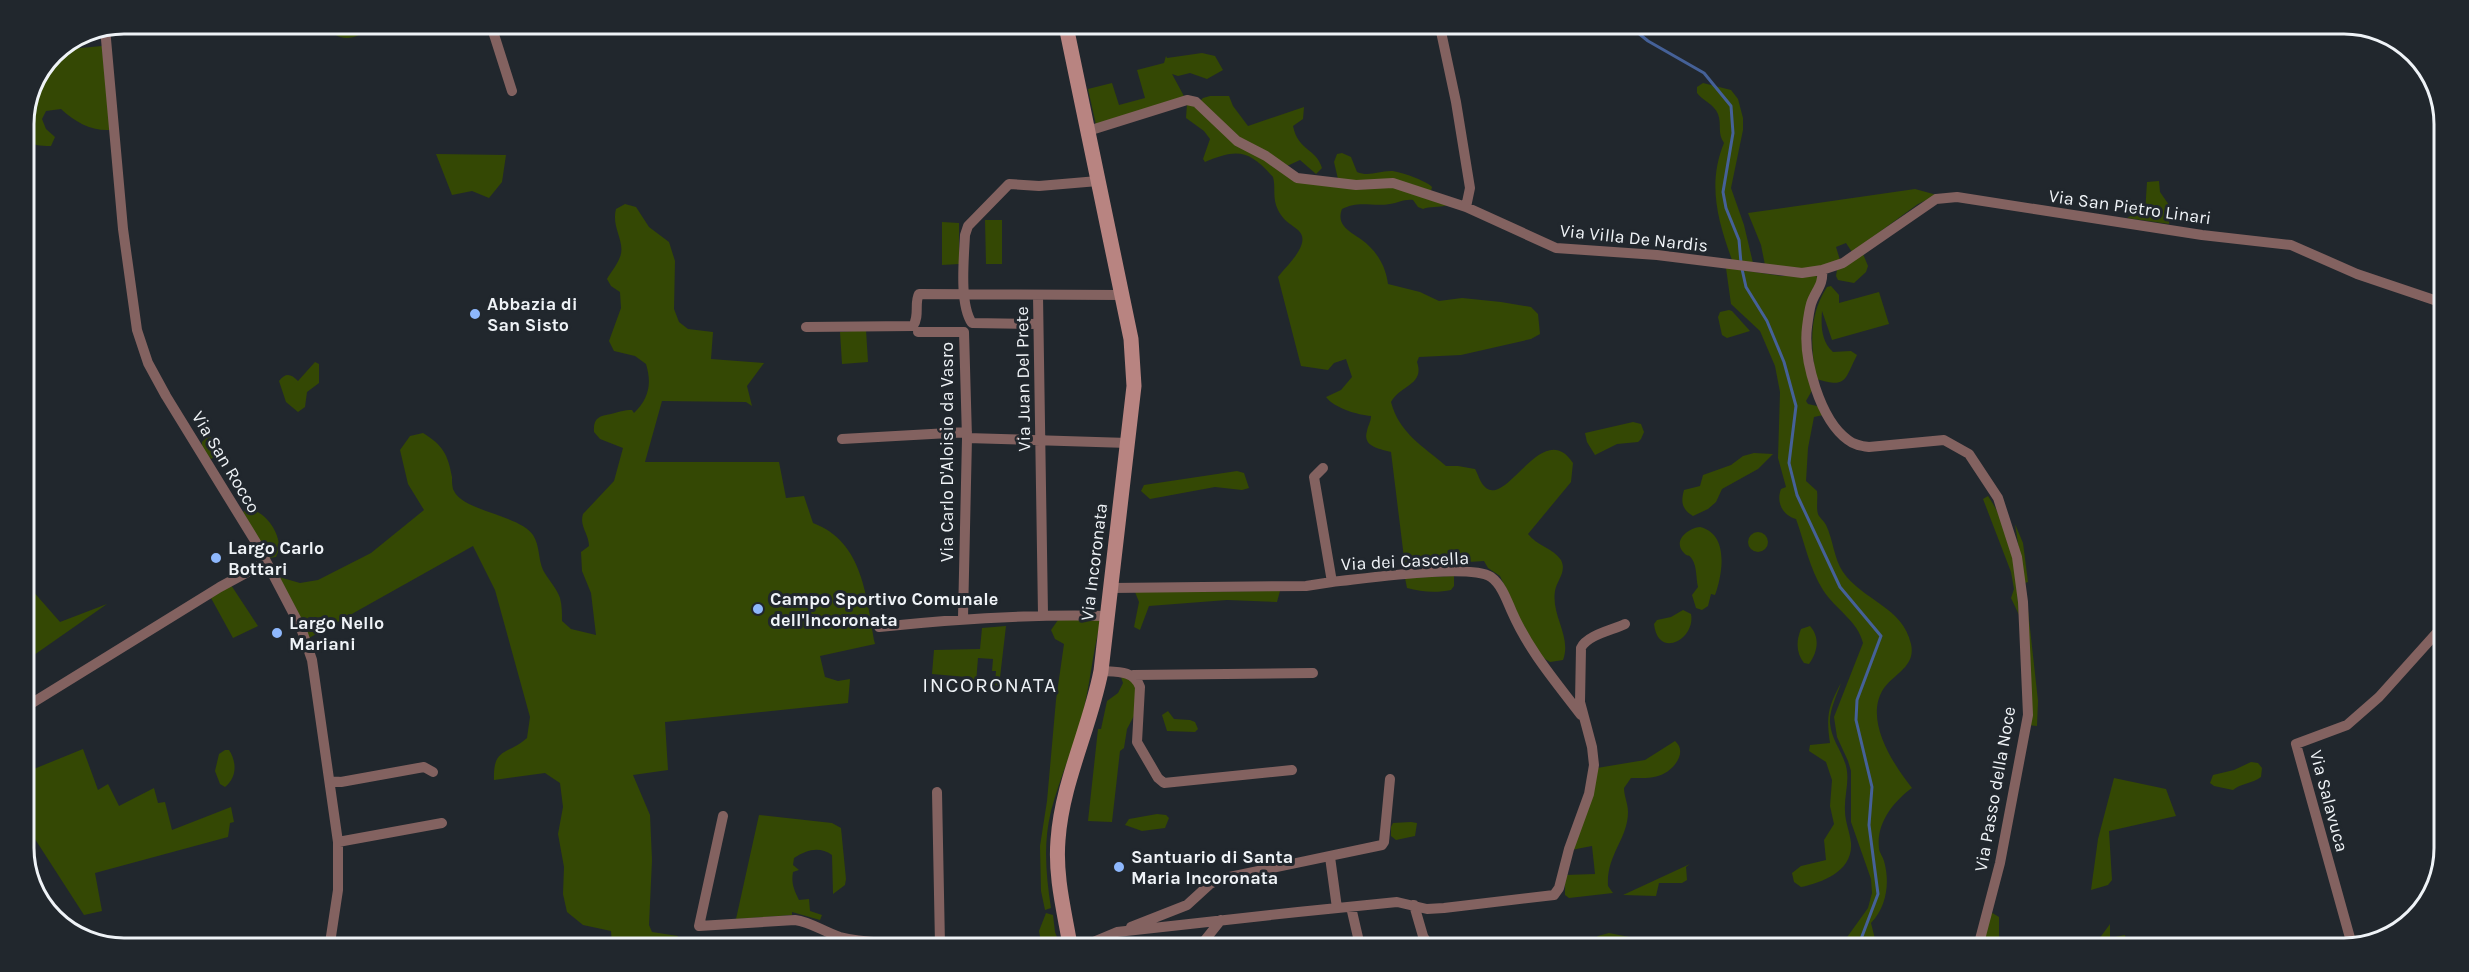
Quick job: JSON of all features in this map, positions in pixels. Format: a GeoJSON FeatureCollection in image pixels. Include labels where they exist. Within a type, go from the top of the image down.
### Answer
{"type":"FeatureCollection","features":[{"type":"Feature","properties":{"kind":"main road","name":"Via Incoronata"},"geometry":{"type":"LineString","coordinates":[[1068,34],[1131,339],[1134,386],[1101,671],[1066,796],[1058,839],[1059,881],[1069,938]]}},
{"type":"Feature","properties":{"kind":"street"},"geometry":{"type":"LineString","coordinates":[[494,34],[512,91]]}},
{"type":"Feature","properties":{"kind":"street"},"geometry":{"type":"LineString","coordinates":[[1441,34],[1456,102],[1470,188],[1466,207]]}},
{"type":"Feature","properties":{"kind":"street","name":"Via San Rocco"},"geometry":{"type":"LineString","coordinates":[[106,36],[123,228],[137,330],[148,363],[266,562],[301,628],[312,660],[338,842],[338,890],[331,938]]}},
{"type":"Feature","properties":{"kind":"street","name":"Via Villa De Nardis"},"geometry":{"type":"LineString","coordinates":[[1088,131],[1187,100],[1196,102],[1237,141],[1266,156],[1297,178],[1356,185],[1393,183],[1466,207],[1556,248],[1657,255],[1802,273],[1822,270]]}},
{"type":"Feature","properties":{"kind":"street"},"geometry":{"type":"LineString","coordinates":[[1038,324],[972,323],[966,315],[965,235],[968,226],[1005,186],[1018,183],[1040,186],[1098,181]]}},
{"type":"Feature","properties":{"kind":"street","name":"Via San Pietro Linari"},"geometry":{"type":"LineString","coordinates":[[1822,270],[1843,263],[1936,199],[1957,196],[2202,235],[2291,245],[2357,274],[2434,300]]}},
{"type":"Feature","properties":{"kind":"street","name":"Via Passo della Noce"},"geometry":{"type":"LineString","coordinates":[[1822,270],[1823,282],[1812,302],[1810,311],[1807,345],[1815,386],[1833,423],[1849,441],[1859,446],[1944,440],[1969,454],[1998,498],[2017,557],[2023,603],[2028,715],[2000,863],[1980,938]]}},
{"type":"Feature","properties":{"kind":"street","name":"Via Juan Del Prete"},"geometry":{"type":"LineString","coordinates":[[806,327],[913,326],[916,322],[919,294],[1038,296],[1043,614]]}},
{"type":"Feature","properties":{"kind":"street"},"geometry":{"type":"LineString","coordinates":[[1038,296],[1122,295]]}},
{"type":"Feature","properties":{"kind":"street","name":"Via Carlo D'Aloisio da Vasro"},"geometry":{"type":"LineString","coordinates":[[918,332],[964,332],[967,435],[963,618]]}},
{"type":"Feature","properties":{"kind":"street"},"geometry":{"type":"LineString","coordinates":[[842,439],[967,435],[1128,443]]}},
{"type":"Feature","properties":{"kind":"street","name":"Via dei Cascella"},"geometry":{"type":"LineString","coordinates":[[1323,468],[1314,477],[1332,582]]}},
{"type":"Feature","properties":{"kind":"street"},"geometry":{"type":"LineString","coordinates":[[35,701],[220,587],[266,562]]}},
{"type":"Feature","properties":{"kind":"street","name":"Via dei Cascella"},"geometry":{"type":"LineString","coordinates":[[1111,588],[1306,586],[1428,573],[1483,573],[1496,581],[1528,646],[1582,716]]}},
{"type":"Feature","properties":{"kind":"street"},"geometry":{"type":"LineString","coordinates":[[879,627],[963,618],[1043,614],[1107,616]]}},
{"type":"Feature","properties":{"kind":"street"},"geometry":{"type":"LineString","coordinates":[[1117,932],[1397,902],[1427,909],[1554,895],[1559,888],[1569,849],[1592,780],[1592,747],[1582,716],[1580,691],[1580,655],[1583,643],[1625,624]]}},
{"type":"Feature","properties":{"kind":"street","name":"Via Salavuca"},"geometry":{"type":"LineString","coordinates":[[2350,938],[2296,744],[2348,725],[2379,698],[2434,636]]}},
{"type":"Feature","properties":{"kind":"street"},"geometry":{"type":"LineString","coordinates":[[1101,671],[1133,675],[1313,673]]}},
{"type":"Feature","properties":{"kind":"street"},"geometry":{"type":"LineString","coordinates":[[1133,675],[1140,687],[1137,742],[1158,778],[1164,783],[1292,770]]}},
{"type":"Feature","properties":{"kind":"street"},"geometry":{"type":"LineString","coordinates":[[330,782],[424,767],[430,768],[433,772]]}},
{"type":"Feature","properties":{"kind":"street"},"geometry":{"type":"LineString","coordinates":[[1107,938],[1117,932],[1187,905],[1210,884],[1220,879],[1382,845],[1390,779]]}},
{"type":"Feature","properties":{"kind":"street"},"geometry":{"type":"LineString","coordinates":[[937,792],[940,938]]}},
{"type":"Feature","properties":{"kind":"street"},"geometry":{"type":"LineString","coordinates":[[723,816],[699,926],[795,920],[804,921],[827,932],[848,938]]}},
{"type":"Feature","properties":{"kind":"street"},"geometry":{"type":"LineString","coordinates":[[338,842],[442,823]]}},
{"type":"Feature","properties":{"kind":"street"},"geometry":{"type":"LineString","coordinates":[[1330,857],[1337,908]]}},
{"type":"Feature","properties":{"kind":"street"},"geometry":{"type":"LineString","coordinates":[[1414,905],[1424,938]]}},
{"type":"Feature","properties":{"kind":"street"},"geometry":{"type":"LineString","coordinates":[[1351,907],[1358,938]]}},
{"type":"Feature","properties":{"kind":"street"},"geometry":{"type":"LineString","coordinates":[[1207,938],[1221,920]]}},
{"type":"Feature","properties":{"kind":"green space"},"geometry":{"type":"Polygon","coordinates":[[[335,34],[359,34],[350,38],[335,34]]]}},
{"type":"Feature","properties":{"kind":"green space"},"geometry":{"type":"Polygon","coordinates":[[[102,46],[110,130],[84,125],[61,109],[46,111],[42,119],[46,129],[55,137],[51,146],[36,145],[34,144],[34,125],[41,90],[61,61],[78,48],[102,46]]]}},
{"type":"Feature","properties":{"kind":"green space"},"geometry":{"type":"Polygon","coordinates":[[[1202,53],[1215,56],[1223,70],[1207,79],[1190,73],[1178,76],[1172,74],[1185,98],[1096,125],[1088,89],[1112,83],[1119,105],[1145,98],[1137,70],[1164,63],[1166,56],[1167,58],[1202,53]]]}},
{"type":"Feature","properties":{"kind":"green space"},"geometry":{"type":"Polygon","coordinates":[[[1703,83],[1731,90],[1738,99],[1743,118],[1743,130],[1731,188],[1744,225],[1753,263],[1732,260],[1722,231],[1715,188],[1719,158],[1724,143],[1716,111],[1697,93],[1697,87],[1703,83]]]}},
{"type":"Feature","properties":{"kind":"green space"},"geometry":{"type":"Polygon","coordinates":[[[1210,96],[1229,96],[1233,106],[1248,126],[1304,107],[1303,119],[1293,126],[1295,134],[1316,157],[1322,168],[1316,174],[1300,160],[1287,166],[1249,146],[1198,103],[1210,96]]]}},
{"type":"Feature","properties":{"kind":"green space"},"geometry":{"type":"Polygon","coordinates":[[[1192,103],[1294,178],[1393,185],[1448,205],[1423,209],[1410,200],[1383,205],[1360,204],[1342,209],[1340,216],[1344,227],[1365,242],[1377,255],[1384,268],[1388,284],[1420,292],[1439,301],[1462,298],[1501,302],[1531,307],[1538,314],[1540,334],[1531,339],[1461,355],[1419,357],[1418,376],[1391,402],[1406,431],[1421,445],[1446,466],[1475,469],[1484,486],[1493,490],[1503,486],[1537,456],[1549,450],[1561,452],[1573,463],[1571,482],[1528,534],[1558,556],[1563,564],[1555,591],[1555,600],[1565,643],[1563,660],[1550,662],[1542,657],[1531,643],[1500,576],[1488,568],[1484,561],[1405,566],[1391,452],[1377,448],[1367,441],[1367,429],[1371,416],[1347,410],[1326,397],[1341,390],[1352,377],[1346,359],[1334,363],[1328,370],[1301,366],[1278,277],[1297,254],[1302,235],[1280,213],[1275,201],[1273,177],[1256,161],[1242,154],[1234,154],[1205,162],[1203,159],[1210,139],[1204,131],[1186,118],[1187,104],[1192,103]]]}},
{"type":"Feature","properties":{"kind":"green space"},"geometry":{"type":"Polygon","coordinates":[[[1342,153],[1351,157],[1357,172],[1400,173],[1419,179],[1432,187],[1431,191],[1338,179],[1334,162],[1337,154],[1342,153]]]}},
{"type":"Feature","properties":{"kind":"green space"},"geometry":{"type":"Polygon","coordinates":[[[436,154],[506,155],[502,182],[489,198],[472,191],[452,195],[436,154]]]}},
{"type":"Feature","properties":{"kind":"green space"},"geometry":{"type":"Polygon","coordinates":[[[2159,181],[2160,192],[2169,205],[2169,224],[2127,218],[2134,214],[2145,213],[2147,182],[2159,181]]]}},
{"type":"Feature","properties":{"kind":"green space"},"geometry":{"type":"Polygon","coordinates":[[[1915,189],[1937,195],[1918,204],[1852,252],[1846,243],[1836,247],[1840,260],[1811,269],[1765,265],[1761,245],[1748,213],[1915,189]]]}},
{"type":"Feature","properties":{"kind":"green space"},"geometry":{"type":"Polygon","coordinates":[[[625,204],[636,207],[649,227],[669,242],[675,261],[674,309],[679,322],[688,329],[713,332],[711,359],[764,363],[747,386],[752,406],[746,402],[662,401],[645,462],[779,462],[786,498],[804,496],[813,523],[830,532],[843,543],[853,558],[865,591],[875,644],[820,656],[825,677],[838,681],[850,679],[848,703],[665,722],[668,770],[633,775],[650,815],[652,860],[649,925],[652,932],[678,936],[677,938],[612,938],[611,931],[583,925],[567,912],[563,894],[564,867],[558,834],[563,807],[560,783],[545,773],[494,780],[494,769],[498,757],[527,738],[530,717],[495,590],[473,546],[309,638],[279,577],[300,583],[318,580],[371,553],[424,510],[408,484],[400,450],[410,436],[423,433],[444,451],[452,477],[453,490],[459,498],[468,504],[516,522],[533,535],[543,570],[560,598],[562,621],[571,629],[596,635],[591,593],[582,571],[581,552],[589,546],[582,518],[583,514],[614,481],[623,448],[600,439],[594,432],[595,424],[598,418],[603,416],[629,410],[634,413],[643,402],[649,384],[646,364],[635,356],[614,351],[609,341],[621,308],[620,292],[611,286],[607,279],[621,251],[615,222],[616,209],[625,204]]]}},
{"type":"Feature","properties":{"kind":"green space"},"geometry":{"type":"Polygon","coordinates":[[[985,220],[1002,220],[1002,264],[986,264],[985,220]]]}},
{"type":"Feature","properties":{"kind":"green space"},"geometry":{"type":"Polygon","coordinates":[[[942,222],[959,223],[959,264],[942,265],[942,222]]]}},
{"type":"Feature","properties":{"kind":"green space"},"geometry":{"type":"Polygon","coordinates":[[[1863,254],[1868,266],[1866,272],[1854,283],[1838,280],[1837,270],[1863,254]]]}},
{"type":"Feature","properties":{"kind":"green space"},"geometry":{"type":"Polygon","coordinates":[[[1726,268],[1782,276],[1816,276],[1819,278],[1808,309],[1814,387],[1806,401],[1808,404],[1817,406],[1823,415],[1814,417],[1808,448],[1806,481],[1817,491],[1818,514],[1826,525],[1843,572],[1851,582],[1900,621],[1907,631],[1911,644],[1912,652],[1908,664],[1884,688],[1878,700],[1877,713],[1883,741],[1912,788],[1893,806],[1880,830],[1879,850],[1886,869],[1887,885],[1881,909],[1871,923],[1875,938],[1846,938],[1868,908],[1872,893],[1871,879],[1851,822],[1851,771],[1837,737],[1834,717],[1863,643],[1856,628],[1828,597],[1818,582],[1796,519],[1781,507],[1779,499],[1781,489],[1786,487],[1778,458],[1780,392],[1775,366],[1760,331],[1731,304],[1726,268]]]}},
{"type":"Feature","properties":{"kind":"green space"},"geometry":{"type":"Polygon","coordinates":[[[1831,286],[1839,295],[1839,303],[1879,292],[1889,324],[1832,340],[1822,311],[1823,333],[1829,348],[1833,352],[1851,351],[1857,355],[1843,380],[1834,383],[1816,379],[1812,343],[1817,309],[1827,287],[1831,286]]]}},
{"type":"Feature","properties":{"kind":"green space"},"geometry":{"type":"Polygon","coordinates":[[[1729,310],[1750,331],[1727,338],[1722,335],[1718,317],[1720,312],[1729,310]]]}},
{"type":"Feature","properties":{"kind":"green space"},"geometry":{"type":"Polygon","coordinates":[[[866,330],[868,362],[842,364],[840,332],[866,330]]]}},
{"type":"Feature","properties":{"kind":"green space"},"geometry":{"type":"Polygon","coordinates":[[[315,362],[319,364],[319,383],[307,392],[305,407],[298,412],[286,402],[279,381],[288,375],[298,381],[315,362]]]}},
{"type":"Feature","properties":{"kind":"green space"},"geometry":{"type":"Polygon","coordinates":[[[1633,422],[1641,424],[1644,432],[1638,442],[1617,444],[1595,455],[1587,442],[1585,433],[1633,422]]]}},
{"type":"Feature","properties":{"kind":"green space"},"geometry":{"type":"Polygon","coordinates":[[[211,437],[217,440],[220,449],[211,459],[202,448],[202,442],[211,437]]]}},
{"type":"Feature","properties":{"kind":"green space"},"geometry":{"type":"Polygon","coordinates":[[[1754,453],[1773,454],[1758,469],[1722,489],[1716,502],[1708,509],[1693,516],[1686,511],[1682,501],[1684,490],[1700,486],[1703,475],[1731,465],[1743,456],[1754,453]]]}},
{"type":"Feature","properties":{"kind":"green space"},"geometry":{"type":"Polygon","coordinates":[[[1237,471],[1244,473],[1249,488],[1242,490],[1215,487],[1150,499],[1141,491],[1144,485],[1237,471]]]}},
{"type":"Feature","properties":{"kind":"green space"},"geometry":{"type":"Polygon","coordinates":[[[1988,496],[2003,524],[2012,553],[2019,615],[2011,598],[2014,589],[2011,572],[1983,499],[1988,496]]]}},
{"type":"Feature","properties":{"kind":"green space"},"geometry":{"type":"Polygon","coordinates":[[[248,509],[260,513],[274,529],[279,542],[276,557],[269,558],[243,512],[248,509]]]}},
{"type":"Feature","properties":{"kind":"green space"},"geometry":{"type":"Polygon","coordinates":[[[2015,524],[2023,543],[2028,582],[2025,583],[2038,701],[2037,726],[2029,725],[2022,569],[2015,524]]]}},
{"type":"Feature","properties":{"kind":"green space"},"geometry":{"type":"Polygon","coordinates":[[[1700,527],[1716,537],[1721,555],[1720,576],[1715,595],[1711,594],[1708,606],[1702,610],[1696,608],[1692,595],[1698,587],[1694,562],[1680,544],[1686,533],[1700,527]]]}},
{"type":"Feature","properties":{"kind":"green space"},"geometry":{"type":"Polygon","coordinates":[[[1758,532],[1765,535],[1768,542],[1765,549],[1758,552],[1751,549],[1748,542],[1751,535],[1758,532]]]}},
{"type":"Feature","properties":{"kind":"green space"},"geometry":{"type":"Polygon","coordinates":[[[1454,576],[1454,586],[1451,590],[1440,592],[1407,588],[1405,578],[1454,576]]]}},
{"type":"Feature","properties":{"kind":"green space"},"geometry":{"type":"Polygon","coordinates":[[[231,585],[258,626],[233,638],[211,598],[231,585]]]}},
{"type":"Feature","properties":{"kind":"green space"},"geometry":{"type":"Polygon","coordinates":[[[1280,591],[1277,602],[1227,600],[1149,606],[1140,630],[1134,627],[1139,602],[1135,592],[1280,591]]]}},
{"type":"Feature","properties":{"kind":"green space"},"geometry":{"type":"Polygon","coordinates":[[[35,593],[60,622],[107,604],[35,655],[35,593]]]}},
{"type":"Feature","properties":{"kind":"green space"},"geometry":{"type":"Polygon","coordinates":[[[1683,610],[1691,614],[1688,631],[1676,642],[1662,641],[1657,635],[1654,624],[1657,620],[1671,617],[1683,610]]]}},
{"type":"Feature","properties":{"kind":"green space"},"geometry":{"type":"Polygon","coordinates":[[[1058,620],[1101,620],[1083,711],[1048,823],[1046,860],[1051,908],[1045,910],[1041,891],[1040,846],[1064,644],[1055,639],[1051,630],[1058,620]]]}},
{"type":"Feature","properties":{"kind":"green space"},"geometry":{"type":"Polygon","coordinates":[[[1006,626],[999,686],[995,685],[996,671],[992,671],[993,659],[978,658],[976,683],[967,682],[967,677],[932,674],[934,650],[980,649],[982,628],[1006,626]]]}},
{"type":"Feature","properties":{"kind":"green space"},"geometry":{"type":"Polygon","coordinates":[[[1810,626],[1817,645],[1809,664],[1804,663],[1801,659],[1798,651],[1798,638],[1801,629],[1810,626]]]}},
{"type":"Feature","properties":{"kind":"green space"},"geometry":{"type":"Polygon","coordinates":[[[1121,677],[1135,679],[1136,712],[1127,729],[1124,748],[1120,751],[1112,822],[1088,821],[1098,729],[1101,729],[1107,701],[1118,693],[1123,683],[1121,677]]]}},
{"type":"Feature","properties":{"kind":"green space"},"geometry":{"type":"Polygon","coordinates":[[[1841,683],[1832,708],[1830,723],[1847,772],[1845,811],[1851,843],[1850,853],[1842,868],[1835,874],[1801,887],[1794,882],[1792,873],[1801,866],[1826,860],[1824,840],[1834,824],[1830,806],[1832,780],[1826,762],[1809,751],[1810,745],[1830,743],[1829,712],[1841,683]]]}},
{"type":"Feature","properties":{"kind":"green space"},"geometry":{"type":"Polygon","coordinates":[[[1168,711],[1174,719],[1195,722],[1198,729],[1195,732],[1167,731],[1162,715],[1168,711]]]}},
{"type":"Feature","properties":{"kind":"green space"},"geometry":{"type":"Polygon","coordinates":[[[1675,741],[1679,745],[1680,755],[1675,765],[1661,775],[1631,778],[1624,788],[1628,809],[1627,822],[1608,875],[1608,886],[1613,893],[1569,898],[1565,895],[1565,875],[1595,874],[1592,846],[1571,850],[1597,768],[1645,760],[1675,741]]]}},
{"type":"Feature","properties":{"kind":"green space"},"geometry":{"type":"Polygon","coordinates":[[[83,749],[98,790],[108,784],[119,806],[154,788],[158,803],[165,802],[172,830],[231,807],[234,822],[230,823],[228,837],[95,873],[102,911],[84,915],[35,839],[35,769],[83,749]]]}},
{"type":"Feature","properties":{"kind":"green space"},"geometry":{"type":"Polygon","coordinates":[[[229,750],[232,755],[234,775],[225,787],[220,784],[215,771],[219,754],[229,750]]]}},
{"type":"Feature","properties":{"kind":"green space"},"geometry":{"type":"Polygon","coordinates":[[[2251,762],[2258,763],[2262,768],[2261,777],[2258,779],[2233,790],[2210,783],[2213,775],[2234,770],[2251,762]]]}},
{"type":"Feature","properties":{"kind":"green space"},"geometry":{"type":"Polygon","coordinates":[[[2114,778],[2166,789],[2176,816],[2109,831],[2112,880],[2108,885],[2091,890],[2098,839],[2114,778]]]}},
{"type":"Feature","properties":{"kind":"green space"},"geometry":{"type":"Polygon","coordinates":[[[1157,814],[1166,815],[1169,818],[1165,828],[1142,831],[1125,825],[1129,819],[1157,814]]]}},
{"type":"Feature","properties":{"kind":"green space"},"geometry":{"type":"Polygon","coordinates":[[[759,815],[832,823],[841,828],[846,879],[845,885],[833,894],[832,855],[813,850],[794,858],[793,865],[799,870],[793,872],[796,893],[799,900],[809,899],[810,911],[822,915],[820,920],[792,912],[792,915],[736,919],[759,815]]]}},
{"type":"Feature","properties":{"kind":"green space"},"geometry":{"type":"Polygon","coordinates":[[[1393,823],[1417,823],[1415,836],[1396,840],[1391,836],[1393,823]]]}},
{"type":"Feature","properties":{"kind":"green space"},"geometry":{"type":"Polygon","coordinates":[[[1690,864],[1686,867],[1687,880],[1682,883],[1659,883],[1656,896],[1623,895],[1690,864]]]}},
{"type":"Feature","properties":{"kind":"green space"},"geometry":{"type":"Polygon","coordinates":[[[1989,911],[1999,917],[1999,938],[1983,938],[1989,911]]]}},
{"type":"Feature","properties":{"kind":"green space"},"geometry":{"type":"Polygon","coordinates":[[[1046,913],[1053,915],[1057,938],[1040,938],[1039,931],[1046,913]]]}},
{"type":"Feature","properties":{"kind":"green space"},"geometry":{"type":"Polygon","coordinates":[[[2110,924],[2110,938],[2100,938],[2110,924]]]}},
{"type":"Feature","properties":{"kind":"green space"},"geometry":{"type":"Polygon","coordinates":[[[1609,933],[1634,938],[1595,938],[1609,933]]]}},
{"type":"Feature","properties":{"kind":"green space"},"geometry":{"type":"Polygon","coordinates":[[[2125,935],[2126,938],[2110,938],[2125,935]]]}},
{"type":"Feature","properties":{"kind":"waterway"},"geometry":{"type":"LineString","coordinates":[[1639,34],[1704,73],[1731,106],[1733,133],[1723,192],[1726,208],[1739,240],[1741,263]]}},
{"type":"Feature","properties":{"kind":"waterway"},"geometry":{"type":"LineString","coordinates":[[1742,269],[1746,287],[1767,321],[1784,362],[1796,406],[1789,463],[1797,495],[1840,587],[1881,636],[1857,700],[1856,720],[1872,787],[1869,825],[1878,894],[1861,938]]}},
{"type":"Feature","properties":{"kind":"place","name":"Abbazia di San Sisto"},"geometry":{"type":"Point","coordinates":[475,314]}},
{"type":"Feature","properties":{"kind":"place","name":"Largo Carlo Bottari"},"geometry":{"type":"Point","coordinates":[216,558]}},
{"type":"Feature","properties":{"kind":"place","name":"Campo Sportivo Comunale dell'Incoronata"},"geometry":{"type":"Point","coordinates":[758,609]}},
{"type":"Feature","properties":{"kind":"place","name":"Largo Nello Mariani"},"geometry":{"type":"Point","coordinates":[277,633]}},
{"type":"Feature","properties":{"kind":"place","name":"Santuario di Santa Maria Incoronata"},"geometry":{"type":"Point","coordinates":[1119,867]}},
{"type":"Feature","properties":{"kind":"district","name":"INCORONATA"},"geometry":{"type":"Point","coordinates":[990,685]}}]}
